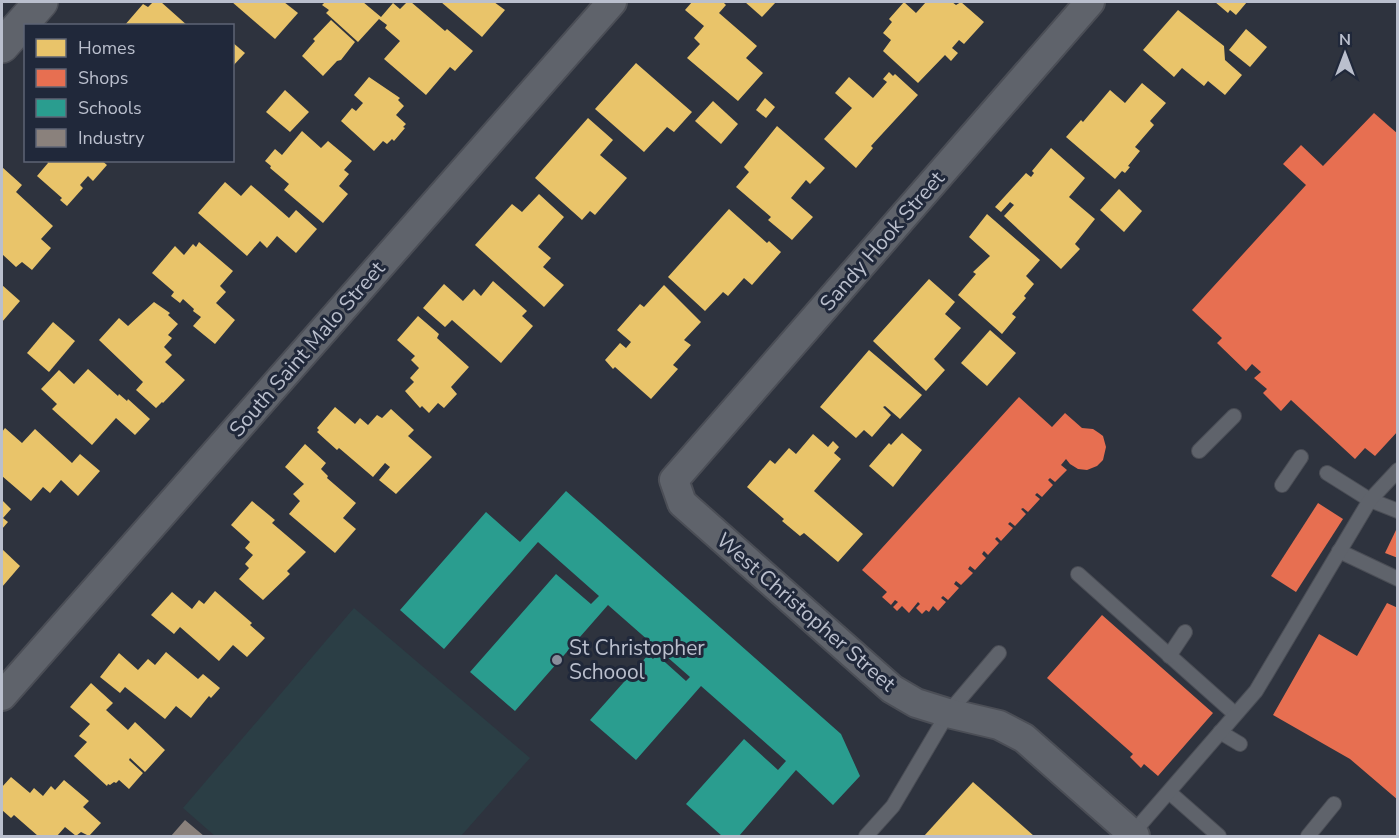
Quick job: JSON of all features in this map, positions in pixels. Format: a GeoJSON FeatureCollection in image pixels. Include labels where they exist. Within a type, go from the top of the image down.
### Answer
{"type":"FeatureCollection","features":[{"type":"Feature","properties":{"kind":"street"},"geometry":{"type":"LineString","coordinates":[[2,46],[41,2]]}},
{"type":"Feature","properties":{"kind":"street","name":"South Saint Malo Street"},"geometry":{"type":"LineString","coordinates":[[2,696],[612,2]]}},
{"type":"Feature","properties":{"kind":"street","name":"Sandy Hook Street"},"geometry":{"type":"LineString","coordinates":[[674,480],[1090,2]]}},
{"type":"Feature","properties":{"kind":"street","name":"West Christopher Street"},"geometry":{"type":"LineString","coordinates":[[674,480],[682,503],[892,689],[916,703],[999,725],[1024,738],[1134,835]]}},
{"type":"Feature","properties":{"kind":"lane"},"geometry":{"type":"LineString","coordinates":[[1199,451],[1234,416]]}},
{"type":"Feature","properties":{"kind":"lane"},"geometry":{"type":"LineString","coordinates":[[1282,485],[1301,457]]}},
{"type":"Feature","properties":{"kind":"lane"},"geometry":{"type":"LineString","coordinates":[[1134,835],[1256,691],[1370,500],[1398,470]]}},
{"type":"Feature","properties":{"kind":"lane"},"geometry":{"type":"LineString","coordinates":[[1327,473],[1370,500],[1398,511]]}},
{"type":"Feature","properties":{"kind":"lane"},"geometry":{"type":"LineString","coordinates":[[1340,551],[1398,579]]}},
{"type":"Feature","properties":{"kind":"lane"},"geometry":{"type":"LineString","coordinates":[[1078,574],[1235,714]]}},
{"type":"Feature","properties":{"kind":"lane"},"geometry":{"type":"LineString","coordinates":[[1169,656],[1185,632]]}},
{"type":"Feature","properties":{"kind":"lane"},"geometry":{"type":"LineString","coordinates":[[866,837],[894,806],[948,713],[999,653]]}},
{"type":"Feature","properties":{"kind":"lane"},"geometry":{"type":"LineString","coordinates":[[1220,732],[1240,744]]}},
{"type":"Feature","properties":{"kind":"lane"},"geometry":{"type":"LineString","coordinates":[[1169,792],[1219,837]]}},
{"type":"Feature","properties":{"kind":"lane"},"geometry":{"type":"LineString","coordinates":[[1308,837],[1334,804]]}},
{"type":"Feature","properties":{"kind":"shaded area"},"geometry":{"type":"Polygon","coordinates":[[[354,608],[530,758],[461,836],[215,836],[183,808],[354,608]]]}},
{"type":"Feature","properties":{"kind":"building: Homes"},"geometry":{"type":"Polygon","coordinates":[[[153,2],[161,2],[186,24],[126,24],[143,4],[148,7],[153,2]]]}},
{"type":"Feature","properties":{"kind":"building: Homes"},"geometry":{"type":"Polygon","coordinates":[[[232,2],[284,2],[298,13],[275,39],[232,2]]]}},
{"type":"Feature","properties":{"kind":"building: Homes"},"geometry":{"type":"Polygon","coordinates":[[[325,2],[363,2],[381,17],[393,3],[400,9],[407,2],[411,2],[473,51],[455,71],[450,67],[426,95],[384,59],[400,41],[385,28],[387,25],[379,19],[358,42],[326,13],[329,10],[322,5],[325,2]]]}},
{"type":"Feature","properties":{"kind":"building: Homes"},"geometry":{"type":"Polygon","coordinates":[[[441,2],[494,2],[505,10],[482,37],[441,2]]]}},
{"type":"Feature","properties":{"kind":"building: Homes"},"geometry":{"type":"Polygon","coordinates":[[[692,2],[723,2],[726,5],[719,13],[757,46],[746,58],[763,73],[738,101],[687,58],[700,44],[694,38],[704,26],[685,10],[692,2]]]}},
{"type":"Feature","properties":{"kind":"building: Homes"},"geometry":{"type":"Polygon","coordinates":[[[745,2],[776,2],[762,17],[745,2]]]}},
{"type":"Feature","properties":{"kind":"building: Homes"},"geometry":{"type":"Polygon","coordinates":[[[904,2],[916,13],[926,2],[952,2],[956,5],[961,2],[984,22],[964,44],[959,40],[952,48],[958,53],[951,61],[945,55],[918,83],[883,51],[891,40],[883,33],[892,22],[889,19],[904,2]]]}},
{"type":"Feature","properties":{"kind":"building: Homes"},"geometry":{"type":"Polygon","coordinates":[[[1215,2],[1247,2],[1236,15],[1230,10],[1228,13],[1215,2]]]}},
{"type":"Feature","properties":{"kind":"building: Homes"},"geometry":{"type":"Polygon","coordinates":[[[1178,10],[1224,46],[1225,60],[1242,75],[1225,95],[1208,81],[1204,86],[1182,68],[1174,77],[1143,50],[1178,10]]]}},
{"type":"Feature","properties":{"kind":"building: Homes"},"geometry":{"type":"Polygon","coordinates":[[[331,20],[355,42],[341,60],[337,61],[323,76],[302,56],[315,41],[313,39],[331,20]]]}},
{"type":"Feature","properties":{"kind":"building: Homes"},"geometry":{"type":"Polygon","coordinates":[[[1246,29],[1267,47],[1250,67],[1229,50],[1246,29]]]}},
{"type":"Feature","properties":{"kind":"building: Homes"},"geometry":{"type":"Polygon","coordinates":[[[234,44],[245,53],[234,65],[234,44]]]}},
{"type":"Feature","properties":{"kind":"building: Homes"},"geometry":{"type":"Polygon","coordinates":[[[636,63],[692,112],[674,132],[667,127],[644,152],[595,109],[636,63]]]}},
{"type":"Feature","properties":{"kind":"building: Homes"},"geometry":{"type":"Polygon","coordinates":[[[889,72],[893,76],[895,74],[918,95],[871,146],[873,148],[856,168],[824,139],[852,108],[835,93],[849,77],[873,98],[887,82],[883,79],[889,72]]]}},
{"type":"Feature","properties":{"kind":"building: Homes"},"geometry":{"type":"Polygon","coordinates":[[[369,77],[400,98],[398,100],[404,106],[396,115],[406,124],[394,141],[392,139],[387,144],[383,141],[374,151],[341,121],[352,108],[356,111],[363,103],[354,95],[369,77]]]}},
{"type":"Feature","properties":{"kind":"building: Homes"},"geometry":{"type":"Polygon","coordinates":[[[1142,83],[1166,103],[1150,121],[1154,125],[1135,147],[1140,151],[1128,166],[1130,167],[1125,173],[1122,171],[1115,179],[1066,137],[1081,120],[1083,122],[1110,90],[1125,103],[1142,83]]]}},
{"type":"Feature","properties":{"kind":"building: Homes"},"geometry":{"type":"Polygon","coordinates":[[[285,90],[309,112],[290,132],[266,112],[285,90]]]}},
{"type":"Feature","properties":{"kind":"building: Homes"},"geometry":{"type":"Polygon","coordinates":[[[765,98],[775,107],[766,118],[756,110],[765,98]]]}},
{"type":"Feature","properties":{"kind":"building: Homes"},"geometry":{"type":"Polygon","coordinates":[[[713,101],[738,124],[721,144],[695,121],[713,101]]]}},
{"type":"Feature","properties":{"kind":"building: Homes"},"geometry":{"type":"Polygon","coordinates":[[[588,118],[613,140],[600,155],[627,178],[595,215],[590,211],[582,220],[535,178],[588,118]]]}},
{"type":"Feature","properties":{"kind":"building: Homes"},"geometry":{"type":"Polygon","coordinates":[[[777,126],[825,168],[810,184],[806,180],[791,198],[813,217],[792,240],[768,220],[771,217],[736,187],[749,172],[744,167],[777,126]]]}},
{"type":"Feature","properties":{"kind":"building: Homes"},"geometry":{"type":"Polygon","coordinates":[[[302,131],[321,148],[328,141],[352,161],[344,170],[349,174],[339,186],[348,194],[323,223],[284,190],[289,184],[265,161],[275,149],[282,155],[302,131]]]}},
{"type":"Feature","properties":{"kind":"building: Homes"},"geometry":{"type":"Polygon","coordinates":[[[1051,148],[1085,178],[1069,197],[1095,219],[1075,244],[1080,249],[1061,269],[1004,216],[1014,205],[1010,202],[1001,212],[995,207],[1026,173],[1031,177],[1034,173],[1032,171],[1051,148]]]}},
{"type":"Feature","properties":{"kind":"building: Homes"},"geometry":{"type":"Polygon","coordinates":[[[103,162],[107,165],[93,181],[88,176],[80,185],[83,188],[67,206],[60,200],[62,198],[37,176],[48,163],[103,162]]]}},
{"type":"Feature","properties":{"kind":"building: Homes"},"geometry":{"type":"Polygon","coordinates":[[[2,167],[22,185],[16,192],[53,226],[41,239],[51,248],[32,270],[22,262],[16,267],[2,254],[2,167]]]}},
{"type":"Feature","properties":{"kind":"building: Homes"},"geometry":{"type":"Polygon","coordinates":[[[225,182],[241,196],[251,185],[289,218],[296,210],[317,229],[296,253],[277,236],[267,248],[260,241],[247,256],[198,213],[225,182]]]}},
{"type":"Feature","properties":{"kind":"building: Homes"},"geometry":{"type":"Polygon","coordinates":[[[1119,189],[1142,211],[1124,232],[1100,210],[1119,189]]]}},
{"type":"Feature","properties":{"kind":"building: Homes"},"geometry":{"type":"Polygon","coordinates":[[[539,194],[564,217],[538,247],[551,258],[543,267],[564,285],[544,307],[475,245],[512,204],[522,212],[539,194]]]}},
{"type":"Feature","properties":{"kind":"building: Homes"},"geometry":{"type":"Polygon","coordinates":[[[729,209],[767,243],[769,241],[781,252],[752,285],[744,278],[728,296],[723,292],[705,311],[668,277],[729,209]]]}},
{"type":"Feature","properties":{"kind":"building: Homes"},"geometry":{"type":"Polygon","coordinates":[[[987,214],[1040,260],[1026,276],[1034,284],[1024,296],[1026,298],[1012,314],[1016,317],[1002,334],[958,295],[976,274],[973,272],[990,256],[969,237],[987,214]]]}},
{"type":"Feature","properties":{"kind":"building: Homes"},"geometry":{"type":"Polygon","coordinates":[[[199,242],[233,271],[220,286],[226,292],[216,303],[235,320],[215,344],[193,326],[201,317],[193,311],[194,309],[183,299],[180,303],[171,296],[174,292],[152,273],[175,246],[184,255],[193,244],[196,247],[199,242]]]}},
{"type":"Feature","properties":{"kind":"building: Homes"},"geometry":{"type":"Polygon","coordinates":[[[929,279],[955,302],[945,314],[961,328],[934,359],[945,370],[926,391],[873,341],[929,279]]]}},
{"type":"Feature","properties":{"kind":"building: Homes"},"geometry":{"type":"Polygon","coordinates":[[[493,281],[527,311],[522,316],[533,326],[501,363],[452,320],[445,327],[423,308],[444,284],[463,301],[474,289],[481,296],[493,281]]]}},
{"type":"Feature","properties":{"kind":"building: Homes"},"geometry":{"type":"Polygon","coordinates":[[[2,285],[20,301],[2,322],[2,285]]]}},
{"type":"Feature","properties":{"kind":"building: Homes"},"geometry":{"type":"Polygon","coordinates":[[[664,285],[701,322],[684,340],[691,345],[673,365],[678,369],[651,399],[605,360],[620,343],[626,348],[631,342],[617,330],[640,304],[644,307],[664,285]]]}},
{"type":"Feature","properties":{"kind":"building: Homes"},"geometry":{"type":"Polygon","coordinates":[[[154,302],[170,313],[168,315],[178,324],[168,335],[172,338],[164,347],[172,355],[165,362],[185,380],[156,408],[136,390],[143,382],[99,340],[119,318],[128,326],[154,302]]]}},
{"type":"Feature","properties":{"kind":"building: Homes"},"geometry":{"type":"Polygon","coordinates":[[[418,316],[439,334],[437,338],[469,367],[451,387],[457,394],[444,408],[438,403],[429,413],[422,406],[420,408],[405,391],[414,382],[410,378],[419,368],[411,360],[415,356],[397,340],[418,316]]]}},
{"type":"Feature","properties":{"kind":"building: Homes"},"geometry":{"type":"Polygon","coordinates":[[[53,322],[75,341],[49,372],[27,353],[53,322]]]}},
{"type":"Feature","properties":{"kind":"building: Homes"},"geometry":{"type":"Polygon","coordinates":[[[990,330],[1016,353],[987,386],[961,363],[990,330]]]}},
{"type":"Feature","properties":{"kind":"building: Homes"},"geometry":{"type":"Polygon","coordinates":[[[869,350],[922,395],[900,419],[885,406],[883,407],[891,415],[872,437],[864,430],[856,438],[820,407],[869,350]]]}},
{"type":"Feature","properties":{"kind":"building: Homes"},"geometry":{"type":"Polygon","coordinates":[[[88,369],[118,396],[119,394],[127,401],[128,399],[150,419],[135,435],[116,418],[92,445],[52,409],[57,404],[41,389],[59,370],[74,384],[88,369]]]}},
{"type":"Feature","properties":{"kind":"building: Homes"},"geometry":{"type":"Polygon","coordinates":[[[335,407],[355,424],[360,418],[368,425],[377,415],[382,418],[391,409],[414,430],[408,436],[432,457],[396,494],[379,480],[390,467],[385,463],[373,477],[317,432],[319,430],[317,428],[335,407]]]}},
{"type":"Feature","properties":{"kind":"building: Homes"},"geometry":{"type":"Polygon","coordinates":[[[5,428],[22,443],[35,429],[72,463],[80,454],[100,471],[78,496],[61,480],[50,493],[43,487],[31,501],[2,476],[2,432],[5,428]]]}},
{"type":"Feature","properties":{"kind":"building: Homes"},"geometry":{"type":"Polygon","coordinates":[[[902,433],[922,450],[893,487],[869,466],[889,443],[891,445],[902,433]]]}},
{"type":"Feature","properties":{"kind":"building: Homes"},"geometry":{"type":"Polygon","coordinates":[[[813,434],[828,447],[833,441],[839,447],[834,453],[841,459],[814,491],[863,534],[838,562],[804,533],[800,536],[747,487],[770,460],[775,464],[789,448],[796,454],[813,434]]]}},
{"type":"Feature","properties":{"kind":"building: Homes"},"geometry":{"type":"Polygon","coordinates":[[[305,444],[326,463],[321,469],[328,476],[327,478],[356,503],[343,518],[356,529],[335,553],[289,514],[300,501],[293,494],[304,484],[285,467],[305,444]]]}},
{"type":"Feature","properties":{"kind":"building: Homes"},"geometry":{"type":"Polygon","coordinates":[[[2,500],[11,509],[3,518],[8,522],[2,529],[2,500]]]}},
{"type":"Feature","properties":{"kind":"building: Homes"},"geometry":{"type":"Polygon","coordinates":[[[252,501],[275,520],[272,523],[306,552],[287,571],[290,574],[263,600],[239,579],[249,568],[245,564],[253,555],[245,548],[250,542],[231,525],[252,501]]]}},
{"type":"Feature","properties":{"kind":"building: Homes"},"geometry":{"type":"Polygon","coordinates":[[[2,549],[20,566],[2,587],[2,549]]]}},
{"type":"Feature","properties":{"kind":"building: Homes"},"geometry":{"type":"Polygon","coordinates":[[[215,591],[252,623],[250,625],[265,638],[247,657],[233,645],[219,661],[180,627],[174,634],[151,615],[172,592],[192,609],[199,600],[204,604],[215,591]]]}},
{"type":"Feature","properties":{"kind":"building: Homes"},"geometry":{"type":"Polygon","coordinates":[[[166,652],[198,679],[203,674],[220,688],[211,698],[209,696],[191,718],[176,706],[165,719],[125,687],[120,693],[100,677],[119,653],[138,670],[148,659],[155,665],[166,652]]]}},
{"type":"Feature","properties":{"kind":"building: Homes"},"geometry":{"type":"Polygon","coordinates":[[[91,683],[113,703],[106,710],[128,730],[135,722],[165,750],[145,772],[130,758],[129,760],[143,773],[129,789],[119,780],[107,786],[74,756],[87,742],[79,736],[90,724],[70,707],[91,683]]]}},
{"type":"Feature","properties":{"kind":"building: Homes"},"geometry":{"type":"Polygon","coordinates":[[[11,777],[30,793],[34,788],[43,796],[51,786],[55,790],[64,780],[89,801],[83,807],[101,823],[89,836],[81,832],[76,836],[65,827],[57,836],[38,836],[14,815],[11,818],[2,810],[2,787],[11,777]]]}},
{"type":"Feature","properties":{"kind":"building: Homes"},"geometry":{"type":"Polygon","coordinates":[[[973,782],[1034,836],[924,836],[973,782]]]}},
{"type":"Feature","properties":{"kind":"building: Shops"},"geometry":{"type":"Polygon","coordinates":[[[1374,113],[1398,134],[1398,431],[1375,456],[1365,448],[1355,459],[1291,400],[1281,411],[1263,393],[1267,389],[1254,378],[1261,372],[1252,364],[1246,371],[1217,343],[1222,338],[1192,310],[1306,185],[1283,164],[1301,145],[1323,166],[1374,113]]]}},
{"type":"Feature","properties":{"kind":"building: Shops"},"geometry":{"type":"Polygon","coordinates":[[[1019,397],[1052,427],[1065,413],[1082,428],[1093,429],[1103,436],[1106,447],[1103,460],[1097,466],[1087,470],[1078,469],[1066,459],[1061,465],[1067,470],[1055,482],[1050,478],[1048,480],[1053,485],[1042,497],[1037,493],[1035,495],[1040,499],[1028,512],[1021,509],[1026,514],[1015,526],[1010,522],[1008,524],[1013,528],[1001,541],[997,537],[995,539],[999,543],[988,555],[984,551],[982,554],[986,558],[975,570],[970,566],[968,569],[973,573],[961,585],[956,581],[954,584],[959,588],[948,600],[943,596],[941,598],[946,602],[938,611],[933,606],[929,612],[926,610],[922,614],[916,608],[920,604],[918,602],[909,613],[902,606],[897,611],[893,607],[898,602],[895,600],[891,605],[882,597],[887,592],[862,570],[1019,397]]]}},
{"type":"Feature","properties":{"kind":"building: Shops"},"geometry":{"type":"Polygon","coordinates":[[[1318,503],[1343,519],[1296,592],[1271,576],[1318,503]]]}},
{"type":"Feature","properties":{"kind":"building: Shops"},"geometry":{"type":"Polygon","coordinates":[[[1398,526],[1398,558],[1385,553],[1398,526]]]}},
{"type":"Feature","properties":{"kind":"building: Shops"},"geometry":{"type":"Polygon","coordinates":[[[1387,603],[1398,608],[1398,800],[1350,759],[1273,715],[1319,634],[1357,656],[1387,603]]]}},
{"type":"Feature","properties":{"kind":"building: Shops"},"geometry":{"type":"Polygon","coordinates":[[[1102,615],[1213,713],[1158,776],[1144,764],[1141,768],[1130,757],[1133,754],[1047,678],[1102,615]]]}},
{"type":"Feature","properties":{"kind":"building: Schools"},"geometry":{"type":"Polygon","coordinates":[[[566,491],[841,734],[860,776],[833,805],[796,770],[739,836],[722,836],[686,804],[744,739],[778,770],[786,761],[701,686],[636,760],[590,720],[648,655],[653,659],[657,655],[686,681],[690,677],[608,605],[515,711],[470,672],[556,574],[591,604],[599,596],[538,542],[444,649],[400,610],[486,512],[520,542],[566,491]]]}},
{"type":"Feature","properties":{"kind":"building: Industry"},"geometry":{"type":"Polygon","coordinates":[[[185,820],[204,836],[171,836],[185,820]]]}},
{"type":"Feature","properties":{"kind":"place","name":"St Christopher Schoool"},"geometry":{"type":"Point","coordinates":[557,660]}}]}
